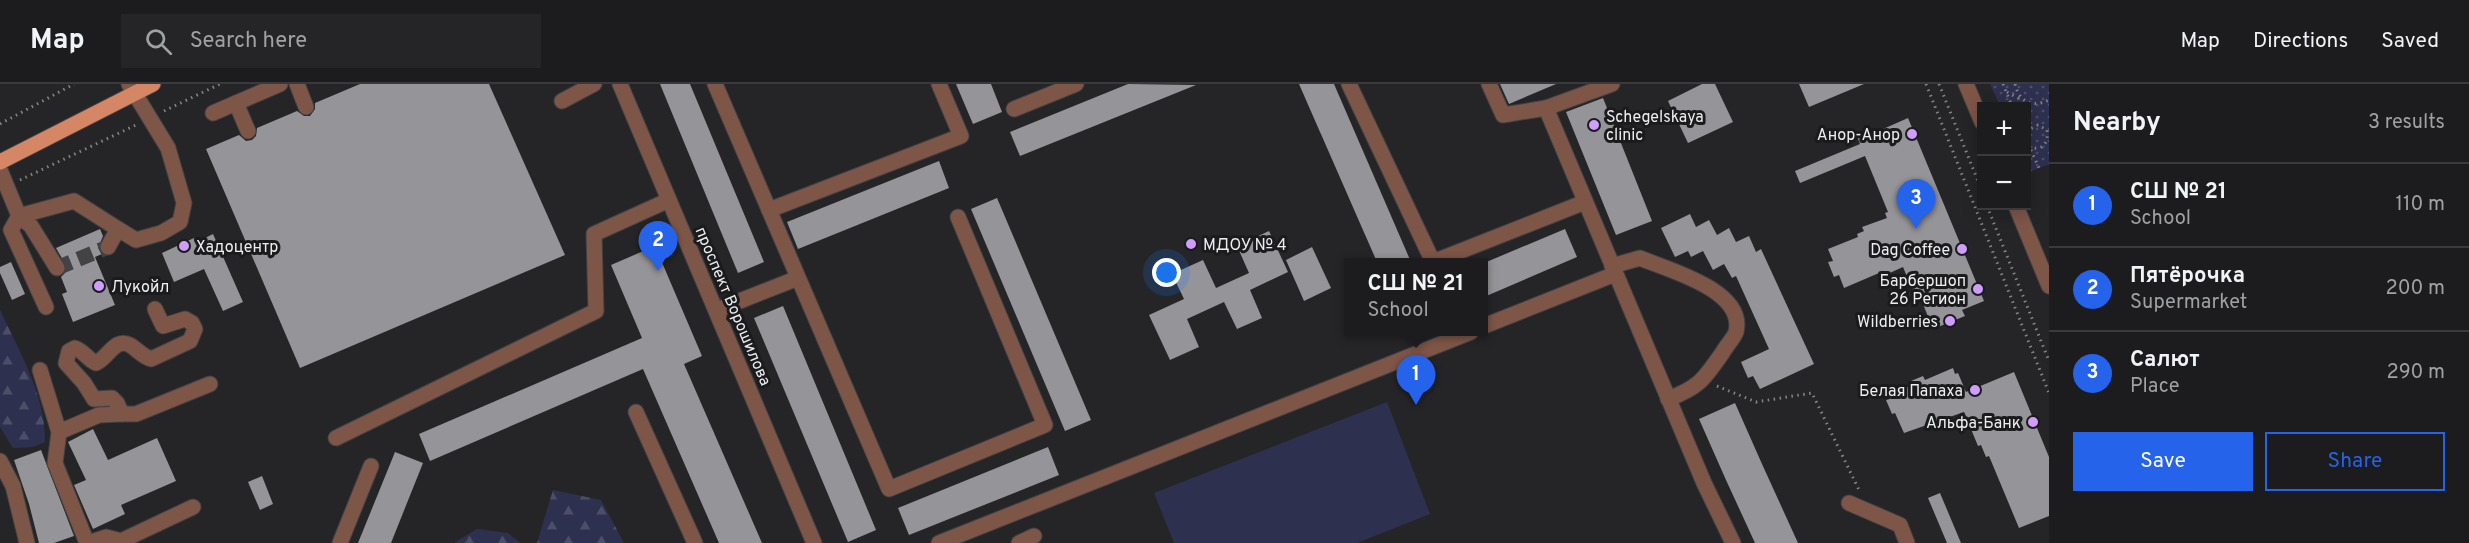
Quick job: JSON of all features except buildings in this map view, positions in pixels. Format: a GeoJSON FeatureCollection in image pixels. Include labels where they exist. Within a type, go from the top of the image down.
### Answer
{"type":"FeatureCollection","features":[{"type":"Feature","properties":{"kind":"main road"},"geometry":{"type":"LineString","coordinates":[[0,162],[132,89],[153,84]]}},
{"type":"Feature","properties":{"kind":"street"},"geometry":{"type":"LineString","coordinates":[[213,113],[280,84]]}},
{"type":"Feature","properties":{"kind":"street"},"geometry":{"type":"LineString","coordinates":[[297,84],[306,107]]}},
{"type":"Feature","properties":{"kind":"street"},"geometry":{"type":"LineString","coordinates":[[561,101],[594,84]]}},
{"type":"Feature","properties":{"kind":"street","name":"проспект Ворошилова"},"geometry":{"type":"LineString","coordinates":[[620,84],[814,543]]}},
{"type":"Feature","properties":{"kind":"street"},"geometry":{"type":"LineString","coordinates":[[715,84],[889,489],[1045,425],[958,217]]}},
{"type":"Feature","properties":{"kind":"street"},"geometry":{"type":"LineString","coordinates":[[769,210],[961,136],[939,84]]}},
{"type":"Feature","properties":{"kind":"street"},"geometry":{"type":"LineString","coordinates":[[1014,109],[1076,84]]}},
{"type":"Feature","properties":{"kind":"street"},"geometry":{"type":"LineString","coordinates":[[1349,84],[1430,258]]}},
{"type":"Feature","properties":{"kind":"street"},"geometry":{"type":"LineString","coordinates":[[1489,84],[1503,116],[1546,108],[1612,84]]}},
{"type":"Feature","properties":{"kind":"street"},"geometry":{"type":"LineString","coordinates":[[1966,84],[1977,110]]}},
{"type":"Feature","properties":{"kind":"street"},"geometry":{"type":"LineString","coordinates":[[46,307],[11,230],[19,216],[74,201],[136,240],[161,233],[180,222],[184,204],[168,148],[132,89]]}},
{"type":"Feature","properties":{"kind":"street"},"geometry":{"type":"LineString","coordinates":[[236,103],[248,131]]}},
{"type":"Feature","properties":{"kind":"street"},"geometry":{"type":"LineString","coordinates":[[1546,108],[1704,483],[1733,543]]}},
{"type":"Feature","properties":{"kind":"street"},"geometry":{"type":"LineString","coordinates":[[0,170],[19,216],[31,225],[57,268]]}},
{"type":"Feature","properties":{"kind":"street"},"geometry":{"type":"LineString","coordinates":[[336,438],[596,311],[594,234],[669,200]]}},
{"type":"Feature","properties":{"kind":"street"},"geometry":{"type":"LineString","coordinates":[[1442,258],[1585,202]]}},
{"type":"Feature","properties":{"kind":"street"},"geometry":{"type":"LineString","coordinates":[[2018,210],[2049,286]]}},
{"type":"Feature","properties":{"kind":"street"},"geometry":{"type":"LineString","coordinates":[[108,247],[118,229]]}},
{"type":"Feature","properties":{"kind":"street"},"geometry":{"type":"LineString","coordinates":[[2034,251],[2049,244]]}},
{"type":"Feature","properties":{"kind":"street"},"geometry":{"type":"LineString","coordinates":[[1488,325],[1640,258],[1715,290],[1726,299],[1734,315],[1736,332],[1704,380],[1691,391],[1668,399]]}},
{"type":"Feature","properties":{"kind":"street"},"geometry":{"type":"LineString","coordinates":[[717,310],[798,278]]}},
{"type":"Feature","properties":{"kind":"street"},"geometry":{"type":"LineString","coordinates":[[122,414],[112,398],[94,399],[80,377],[66,363],[66,357],[69,351],[75,348],[90,361],[96,363],[106,357],[117,344],[123,343],[151,359],[190,341],[195,329],[192,323],[185,319],[163,326],[155,309]]}},
{"type":"Feature","properties":{"kind":"street"},"geometry":{"type":"LineString","coordinates":[[939,543],[1461,336]]}},
{"type":"Feature","properties":{"kind":"street"},"geometry":{"type":"LineString","coordinates":[[40,370],[58,432],[55,463],[88,543],[106,537],[121,541],[193,507]]}},
{"type":"Feature","properties":{"kind":"street"},"geometry":{"type":"LineString","coordinates":[[58,432],[99,415],[136,414],[210,384]]}},
{"type":"Feature","properties":{"kind":"street"},"geometry":{"type":"LineString","coordinates":[[636,412],[695,543]]}},
{"type":"Feature","properties":{"kind":"street"},"geometry":{"type":"LineString","coordinates":[[0,461],[13,486],[27,543]]}},
{"type":"Feature","properties":{"kind":"street"},"geometry":{"type":"LineString","coordinates":[[340,543],[371,466]]}},
{"type":"Feature","properties":{"kind":"street"},"geometry":{"type":"LineString","coordinates":[[1849,503],[1900,525],[1907,543]]}},
{"type":"Feature","properties":{"kind":"street"},"geometry":{"type":"LineString","coordinates":[[1019,543],[1034,536]]}},
{"type":"Feature","properties":{"kind":"path"},"geometry":{"type":"LineString","coordinates":[[0,124],[74,84]]}},
{"type":"Feature","properties":{"kind":"path"},"geometry":{"type":"LineString","coordinates":[[6,186],[220,84]]}},
{"type":"Feature","properties":{"kind":"path"},"geometry":{"type":"LineString","coordinates":[[1926,84],[2049,393]]}},
{"type":"Feature","properties":{"kind":"path"},"geometry":{"type":"LineString","coordinates":[[1939,84],[1977,179]]}},
{"type":"Feature","properties":{"kind":"path"},"geometry":{"type":"LineString","coordinates":[[2003,84],[2010,102]]}},
{"type":"Feature","properties":{"kind":"path"},"geometry":{"type":"LineString","coordinates":[[2014,84],[2022,102]]}},
{"type":"Feature","properties":{"kind":"path"},"geometry":{"type":"LineString","coordinates":[[2006,91],[2025,102],[2036,105],[2049,100]]}},
{"type":"Feature","properties":{"kind":"path"},"geometry":{"type":"LineString","coordinates":[[2031,128],[2043,126],[2049,136],[2048,142],[2043,147],[2031,147]]}},
{"type":"Feature","properties":{"kind":"path"},"geometry":{"type":"LineString","coordinates":[[2031,151],[2038,168]]}},
{"type":"Feature","properties":{"kind":"path"},"geometry":{"type":"LineString","coordinates":[[1989,210],[2049,361]]}},
{"type":"Feature","properties":{"kind":"path"},"geometry":{"type":"LineString","coordinates":[[1704,380],[1732,394],[1756,402],[1812,393],[1857,482],[1867,511]]}},
{"type":"Feature","properties":{"kind":"green space"},"geometry":{"type":"Polygon","coordinates":[[[1990,84],[2049,84],[2049,164],[2031,171],[2031,102],[1998,102],[1990,84]]]}},
{"type":"Feature","properties":{"kind":"green space"},"geometry":{"type":"Polygon","coordinates":[[[0,310],[30,374],[41,408],[45,442],[33,447],[13,448],[0,427],[0,310]]]}},
{"type":"Feature","properties":{"kind":"green space"},"geometry":{"type":"Polygon","coordinates":[[[1387,402],[1430,514],[1357,543],[1174,543],[1154,493],[1387,402]]]}},
{"type":"Feature","properties":{"kind":"green space"},"geometry":{"type":"Polygon","coordinates":[[[553,490],[601,500],[624,543],[537,543],[553,490]]]}},
{"type":"Feature","properties":{"kind":"green space"},"geometry":{"type":"Polygon","coordinates":[[[477,529],[508,533],[520,543],[454,543],[477,529]]]}},
{"type":"Feature","properties":{"kind":"tunnel"},"geometry":{"type":"LineString","coordinates":[[57,268],[108,247]]}},
{"type":"Feature","properties":{"kind":"place","name":"Schegelskaya clinic"},"geometry":{"type":"Point","coordinates":[1594,125]}},
{"type":"Feature","properties":{"kind":"place","name":"Анор-Анор"},"geometry":{"type":"Point","coordinates":[1912,134]}},
{"type":"Feature","properties":{"kind":"place","name":"Салют"},"geometry":{"type":"Point","coordinates":[1916,229]}},
{"type":"Feature","properties":{"kind":"place","name":"МДОУ № 4"},"geometry":{"type":"Point","coordinates":[1191,244]}},
{"type":"Feature","properties":{"kind":"place","name":"Хадоцентр"},"geometry":{"type":"Point","coordinates":[184,246]}},
{"type":"Feature","properties":{"kind":"place","name":"Dag Coffee"},"geometry":{"type":"Point","coordinates":[1962,249]}},
{"type":"Feature","properties":{"kind":"place","name":"Пятёрочка"},"geometry":{"type":"Point","coordinates":[658,271]}},
{"type":"Feature","properties":{"kind":"place","name":"Лукойл"},"geometry":{"type":"Point","coordinates":[99,286]}},
{"type":"Feature","properties":{"kind":"place","name":"Барбершоп 26 Регион"},"geometry":{"type":"Point","coordinates":[1978,289]}},
{"type":"Feature","properties":{"kind":"place","name":"Wildberries"},"geometry":{"type":"Point","coordinates":[1950,321]}},
{"type":"Feature","properties":{"kind":"place","name":"Белая Папаха"},"geometry":{"type":"Point","coordinates":[1975,390]}},
{"type":"Feature","properties":{"kind":"place","name":"СШ № 21"},"geometry":{"type":"Point","coordinates":[1416,405]}},
{"type":"Feature","properties":{"kind":"place","name":"Альфа-Банк"},"geometry":{"type":"Point","coordinates":[2033,422]}}]}
